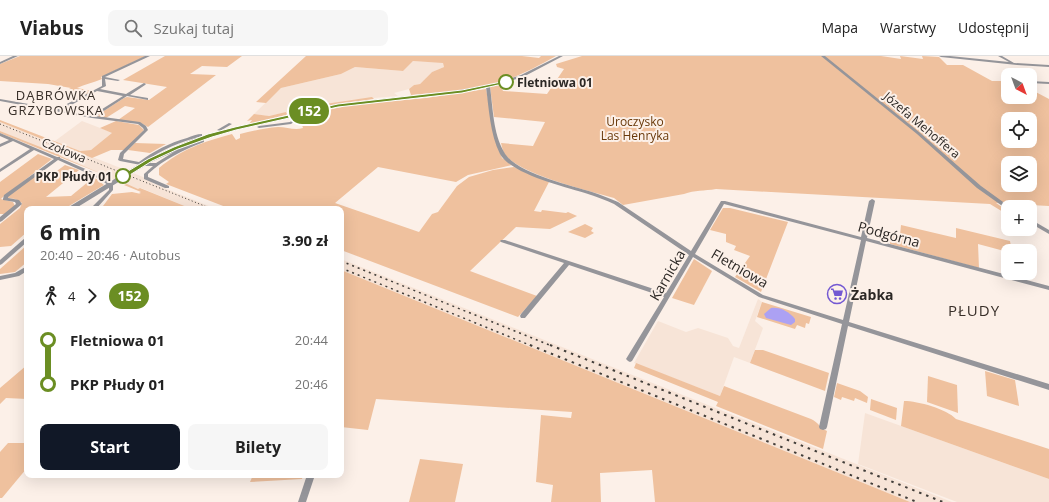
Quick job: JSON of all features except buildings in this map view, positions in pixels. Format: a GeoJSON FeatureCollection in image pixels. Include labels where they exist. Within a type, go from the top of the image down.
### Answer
{"type":"FeatureCollection","features":[{"type":"Feature","properties":{"kind":"street"},"geometry":{"type":"LineString","coordinates":[[0,63],[16,56]]}},
{"type":"Feature","properties":{"kind":"street"},"geometry":{"type":"LineString","coordinates":[[104,78],[148,56]]}},
{"type":"Feature","properties":{"kind":"street"},"geometry":{"type":"LineString","coordinates":[[75,206],[157,156],[196,140],[225,131],[346,104],[454,92],[488,86],[518,78],[561,56]]}},
{"type":"Feature","properties":{"kind":"street","name":"Józefa Mehoffera"},"geometry":{"type":"LineString","coordinates":[[823,56],[918,133],[979,187],[1001,203]]}},
{"type":"Feature","properties":{"kind":"street"},"geometry":{"type":"LineString","coordinates":[[941,56],[1049,66]]}},
{"type":"Feature","properties":{"kind":"street"},"geometry":{"type":"LineString","coordinates":[[1000,56],[1016,64]]}},
{"type":"Feature","properties":{"kind":"street"},"geometry":{"type":"LineString","coordinates":[[1040,65],[1049,70]]}},
{"type":"Feature","properties":{"kind":"street"},"geometry":{"type":"LineString","coordinates":[[104,78],[118,80]]}},
{"type":"Feature","properties":{"kind":"street"},"geometry":{"type":"LineString","coordinates":[[59,110],[98,90],[105,85],[104,78]]}},
{"type":"Feature","properties":{"kind":"street"},"geometry":{"type":"LineString","coordinates":[[1037,82],[1049,83]]}},
{"type":"Feature","properties":{"kind":"street"},"geometry":{"type":"LineString","coordinates":[[92,117],[144,84]]}},
{"type":"Feature","properties":{"kind":"street","name":"Fletniowa"},"geometry":{"type":"LineString","coordinates":[[488,86],[498,143],[504,156],[509,162],[531,174],[604,197],[692,254],[762,296],[1049,387]]}},
{"type":"Feature","properties":{"kind":"street"},"geometry":{"type":"LineString","coordinates":[[98,90],[147,99]]}},
{"type":"Feature","properties":{"kind":"street"},"geometry":{"type":"LineString","coordinates":[[0,100],[92,117],[133,122],[145,127],[146,130],[120,158],[123,161],[140,164],[156,164]]}},
{"type":"Feature","properties":{"kind":"street"},"geometry":{"type":"LineString","coordinates":[[167,187],[145,177],[156,164],[179,150],[213,138],[253,128],[291,123],[296,119],[293,115]]}},
{"type":"Feature","properties":{"kind":"street"},"geometry":{"type":"LineString","coordinates":[[140,164],[152,154],[164,147],[217,130],[230,124]]}},
{"type":"Feature","properties":{"kind":"street","name":"Czołowa"},"geometry":{"type":"LineString","coordinates":[[0,134],[100,177],[111,186],[112,190],[96,206]]}},
{"type":"Feature","properties":{"kind":"street"},"geometry":{"type":"LineString","coordinates":[[0,146],[12,140]]}},
{"type":"Feature","properties":{"kind":"street"},"geometry":{"type":"LineString","coordinates":[[0,171],[33,149]]}},
{"type":"Feature","properties":{"kind":"street"},"geometry":{"type":"LineString","coordinates":[[0,220],[18,204],[17,201],[5,199],[6,196],[58,158]]}},
{"type":"Feature","properties":{"kind":"street"},"geometry":{"type":"LineString","coordinates":[[823,427],[845,323],[848,316],[862,240],[872,200]]}},
{"type":"Feature","properties":{"kind":"street","name":"Karnicka"},"geometry":{"type":"LineString","coordinates":[[630,359],[723,202]]}},
{"type":"Feature","properties":{"kind":"street","name":"Podgórna"},"geometry":{"type":"LineString","coordinates":[[723,202],[862,240],[1049,288]]}},
{"type":"Feature","properties":{"kind":"street"},"geometry":{"type":"LineString","coordinates":[[1037,225],[1049,232]]}},
{"type":"Feature","properties":{"kind":"street"},"geometry":{"type":"LineString","coordinates":[[503,241],[668,296]]}},
{"type":"Feature","properties":{"kind":"street"},"geometry":{"type":"LineString","coordinates":[[0,263],[24,242]]}},
{"type":"Feature","properties":{"kind":"street"},"geometry":{"type":"LineString","coordinates":[[523,316],[568,263]]}},
{"type":"Feature","properties":{"kind":"street"},"geometry":{"type":"LineString","coordinates":[[0,278],[17,275],[24,270]]}},
{"type":"Feature","properties":{"kind":"street"},"geometry":{"type":"LineString","coordinates":[[302,502],[310,478]]}},
{"type":"Feature","properties":{"kind":"shaded area"},"geometry":{"type":"Polygon","coordinates":[[[413,61],[443,62],[444,67],[432,72],[420,84],[394,93],[398,96],[350,100],[268,116],[254,114],[281,88],[341,74],[355,67],[403,71],[413,61]]]}},
{"type":"Feature","properties":{"kind":"shaded area"},"geometry":{"type":"Polygon","coordinates":[[[82,121],[113,133],[91,150],[79,151],[55,141],[82,121]]]}},
{"type":"Feature","properties":{"kind":"shaded area"},"geometry":{"type":"Polygon","coordinates":[[[0,122],[74,152],[76,151],[143,177],[152,183],[209,206],[185,206],[141,188],[138,189],[129,186],[0,131],[0,122]]]}},
{"type":"Feature","properties":{"kind":"shaded area"},"geometry":{"type":"Polygon","coordinates":[[[344,260],[952,502],[910,502],[344,271],[344,260]]]}},
{"type":"Feature","properties":{"kind":"shaded area"},"geometry":{"type":"Polygon","coordinates":[[[758,299],[762,302],[755,321],[763,328],[750,363],[734,357],[720,396],[634,363],[658,321],[686,332],[698,328],[728,338],[733,346],[739,348],[758,299]]]}},
{"type":"Feature","properties":{"kind":"shaded area"},"geometry":{"type":"Polygon","coordinates":[[[771,308],[778,308],[787,312],[795,319],[795,322],[791,325],[766,318],[764,314],[771,308]]]}},
{"type":"Feature","properties":{"kind":"shaded area"},"geometry":{"type":"Polygon","coordinates":[[[865,413],[1049,479],[1049,502],[957,502],[858,464],[865,413]]]}},
{"type":"Feature","properties":{"kind":"green space"},"geometry":{"type":"Polygon","coordinates":[[[20,56],[146,56],[101,77],[102,79],[77,88],[93,91],[77,98],[75,97],[77,93],[69,89],[71,88],[48,84],[0,81],[0,64],[20,56]]]}},
{"type":"Feature","properties":{"kind":"green space"},"geometry":{"type":"Polygon","coordinates":[[[165,56],[242,56],[227,67],[202,66],[190,74],[216,75],[148,127],[141,123],[118,120],[135,108],[125,106],[106,118],[98,117],[99,114],[124,98],[127,97],[149,100],[167,87],[123,80],[165,56]]]}},
{"type":"Feature","properties":{"kind":"green space"},"geometry":{"type":"Polygon","coordinates":[[[306,56],[522,56],[539,58],[541,56],[556,56],[522,74],[489,85],[456,91],[411,95],[409,89],[414,85],[420,84],[432,72],[444,67],[443,63],[413,61],[403,71],[355,67],[341,74],[281,88],[266,103],[256,102],[306,56]]]}},
{"type":"Feature","properties":{"kind":"green space","name":"Uroczysko Las Henryka"},"geometry":{"type":"Polygon","coordinates":[[[582,56],[881,56],[901,59],[900,56],[923,59],[922,56],[939,57],[947,65],[963,65],[992,81],[1001,81],[1001,104],[1037,104],[1037,93],[1049,99],[1049,206],[1037,205],[1037,200],[1001,200],[1001,203],[996,203],[1001,206],[1001,211],[990,204],[716,189],[623,205],[614,198],[573,187],[528,170],[516,164],[507,157],[504,152],[501,143],[533,146],[545,122],[494,117],[490,87],[500,85],[503,91],[547,94],[564,69],[557,67],[556,64],[582,56]]]}},
{"type":"Feature","properties":{"kind":"green space"},"geometry":{"type":"Polygon","coordinates":[[[486,89],[496,140],[502,158],[512,165],[468,175],[456,182],[378,167],[335,203],[344,206],[223,206],[166,184],[169,182],[159,175],[159,168],[176,156],[202,143],[232,134],[236,140],[240,138],[240,134],[263,129],[278,127],[300,129],[303,128],[302,125],[308,124],[305,120],[305,115],[351,105],[426,98],[486,89]]]}},
{"type":"Feature","properties":{"kind":"green space"},"geometry":{"type":"Polygon","coordinates":[[[372,97],[374,99],[343,103],[299,112],[292,111],[325,104],[372,97]]]}},
{"type":"Feature","properties":{"kind":"green space"},"geometry":{"type":"Polygon","coordinates":[[[286,112],[286,115],[249,124],[252,120],[247,121],[254,114],[269,116],[286,112]]]}},
{"type":"Feature","properties":{"kind":"green space"},"geometry":{"type":"Polygon","coordinates":[[[0,120],[80,151],[91,150],[112,133],[100,128],[116,121],[139,125],[144,130],[125,150],[111,150],[92,158],[0,122],[0,120]]]}},
{"type":"Feature","properties":{"kind":"green space"},"geometry":{"type":"Polygon","coordinates":[[[0,131],[63,156],[60,156],[102,174],[0,133],[0,131]]]}},
{"type":"Feature","properties":{"kind":"green space"},"geometry":{"type":"Polygon","coordinates":[[[135,143],[166,144],[150,153],[128,150],[135,143]]]}},
{"type":"Feature","properties":{"kind":"green space"},"geometry":{"type":"Polygon","coordinates":[[[38,154],[52,159],[1,199],[13,202],[15,206],[5,214],[0,214],[0,182],[38,154]]]}},
{"type":"Feature","properties":{"kind":"green space"},"geometry":{"type":"Polygon","coordinates":[[[65,165],[79,170],[46,197],[71,196],[94,177],[104,185],[69,206],[24,206],[24,235],[11,246],[0,247],[0,224],[20,208],[22,203],[15,199],[7,198],[8,196],[37,174],[50,176],[65,165]]]}},
{"type":"Feature","properties":{"kind":"green space"},"geometry":{"type":"Polygon","coordinates":[[[514,167],[549,182],[534,211],[541,212],[542,210],[568,212],[577,216],[550,229],[516,227],[470,271],[537,296],[518,317],[344,251],[344,206],[419,232],[432,214],[438,212],[457,186],[469,177],[493,170],[514,167]]]}},
{"type":"Feature","properties":{"kind":"green space"},"geometry":{"type":"Polygon","coordinates":[[[127,184],[138,189],[140,188],[185,206],[103,206],[112,194],[132,192],[141,194],[139,193],[141,192],[124,185],[127,184]]]}},
{"type":"Feature","properties":{"kind":"green space"},"geometry":{"type":"Polygon","coordinates":[[[723,208],[730,208],[788,222],[761,292],[735,277],[750,256],[734,250],[736,246],[726,242],[726,234],[710,230],[723,208]]]}},
{"type":"Feature","properties":{"kind":"green space"},"geometry":{"type":"Polygon","coordinates":[[[585,224],[593,228],[591,231],[594,233],[585,238],[568,232],[585,224]]]}},
{"type":"Feature","properties":{"kind":"green space"},"geometry":{"type":"Polygon","coordinates":[[[901,225],[956,238],[956,228],[1010,241],[1011,244],[1001,244],[1001,250],[978,244],[979,268],[890,244],[891,233],[900,235],[901,225]]]}},
{"type":"Feature","properties":{"kind":"green space"},"geometry":{"type":"Polygon","coordinates":[[[24,248],[24,264],[15,272],[0,274],[0,269],[24,248]]]}},
{"type":"Feature","properties":{"kind":"green space"},"geometry":{"type":"Polygon","coordinates":[[[694,259],[712,271],[694,305],[672,298],[694,259]]]}},
{"type":"Feature","properties":{"kind":"green space"},"geometry":{"type":"Polygon","coordinates":[[[344,271],[910,502],[655,502],[652,470],[600,473],[601,502],[551,502],[553,485],[536,482],[541,415],[571,418],[572,412],[376,399],[368,430],[344,427],[344,271]]]}},
{"type":"Feature","properties":{"kind":"green space"},"geometry":{"type":"Polygon","coordinates":[[[762,302],[811,317],[809,324],[806,323],[805,328],[797,325],[795,329],[757,317],[762,302]]]}},
{"type":"Feature","properties":{"kind":"green space"},"geometry":{"type":"Polygon","coordinates":[[[755,350],[763,350],[829,373],[825,391],[750,363],[755,350]]]}},
{"type":"Feature","properties":{"kind":"green space"},"geometry":{"type":"Polygon","coordinates":[[[636,363],[720,396],[724,386],[811,419],[827,431],[823,449],[716,406],[718,402],[634,368],[636,363]]]}},
{"type":"Feature","properties":{"kind":"green space"},"geometry":{"type":"Polygon","coordinates":[[[24,368],[24,399],[6,398],[0,404],[0,388],[24,368]]]}},
{"type":"Feature","properties":{"kind":"green space"},"geometry":{"type":"Polygon","coordinates":[[[985,371],[1015,380],[1019,406],[987,396],[985,371]]]}},
{"type":"Feature","properties":{"kind":"green space"},"geometry":{"type":"Polygon","coordinates":[[[928,376],[957,385],[958,413],[927,402],[928,376]]]}},
{"type":"Feature","properties":{"kind":"green space"},"geometry":{"type":"Polygon","coordinates":[[[837,383],[860,391],[868,397],[867,403],[855,398],[854,401],[842,397],[841,400],[834,397],[837,383]]]}},
{"type":"Feature","properties":{"kind":"green space"},"geometry":{"type":"Polygon","coordinates":[[[871,399],[897,408],[896,420],[870,410],[871,399]]]}},
{"type":"Feature","properties":{"kind":"green space"},"geometry":{"type":"Polygon","coordinates":[[[904,401],[917,402],[932,406],[952,415],[956,419],[1049,449],[1049,479],[901,426],[904,401]]]}},
{"type":"Feature","properties":{"kind":"green space"},"geometry":{"type":"Polygon","coordinates":[[[8,443],[24,443],[24,472],[2,498],[0,498],[0,452],[8,443]]]}},
{"type":"Feature","properties":{"kind":"green space"},"geometry":{"type":"Polygon","coordinates":[[[420,459],[463,464],[455,502],[409,502],[420,459]]]}},
{"type":"Feature","properties":{"kind":"green space"},"geometry":{"type":"Polygon","coordinates":[[[252,478],[302,478],[302,479],[250,482],[252,478]]]}},
{"type":"Feature","properties":{"kind":"railway"},"geometry":{"type":"LineString","coordinates":[[0,124],[205,206]]}},
{"type":"Feature","properties":{"kind":"railway"},"geometry":{"type":"LineString","coordinates":[[344,262],[552,346]]}},
{"type":"Feature","properties":{"kind":"railway"},"geometry":{"type":"LineString","coordinates":[[344,269],[532,346]]}},
{"type":"Feature","properties":{"kind":"railway"},"geometry":{"type":"LineString","coordinates":[[530,345],[917,502]]}},
{"type":"Feature","properties":{"kind":"railway"},"geometry":{"type":"LineString","coordinates":[[550,345],[943,502]]}},
{"type":"Feature","properties":{"kind":"bus line","name":"152"},"geometry":{"type":"LineString","coordinates":[[123,176],[150,160],[176,148],[196,140],[235,129],[338,105],[462,91],[506,82]]}},
{"type":"Feature","properties":{"kind":"place","name":"Fletniowa 01"},"geometry":{"type":"Point","coordinates":[506,82]}},
{"type":"Feature","properties":{"kind":"place","name":"PKP Płudy 01"},"geometry":{"type":"Point","coordinates":[123,176]}},
{"type":"Feature","properties":{"kind":"place","name":"Żabka"},"geometry":{"type":"Point","coordinates":[837,294]}},
{"type":"Feature","properties":{"kind":"district","name":"DĄBRÓWKA GRZYBOWSKA"},"geometry":{"type":"Point","coordinates":[56,102]}},
{"type":"Feature","properties":{"kind":"district","name":"PŁUDY"},"geometry":{"type":"Point","coordinates":[974,310]}}]}
